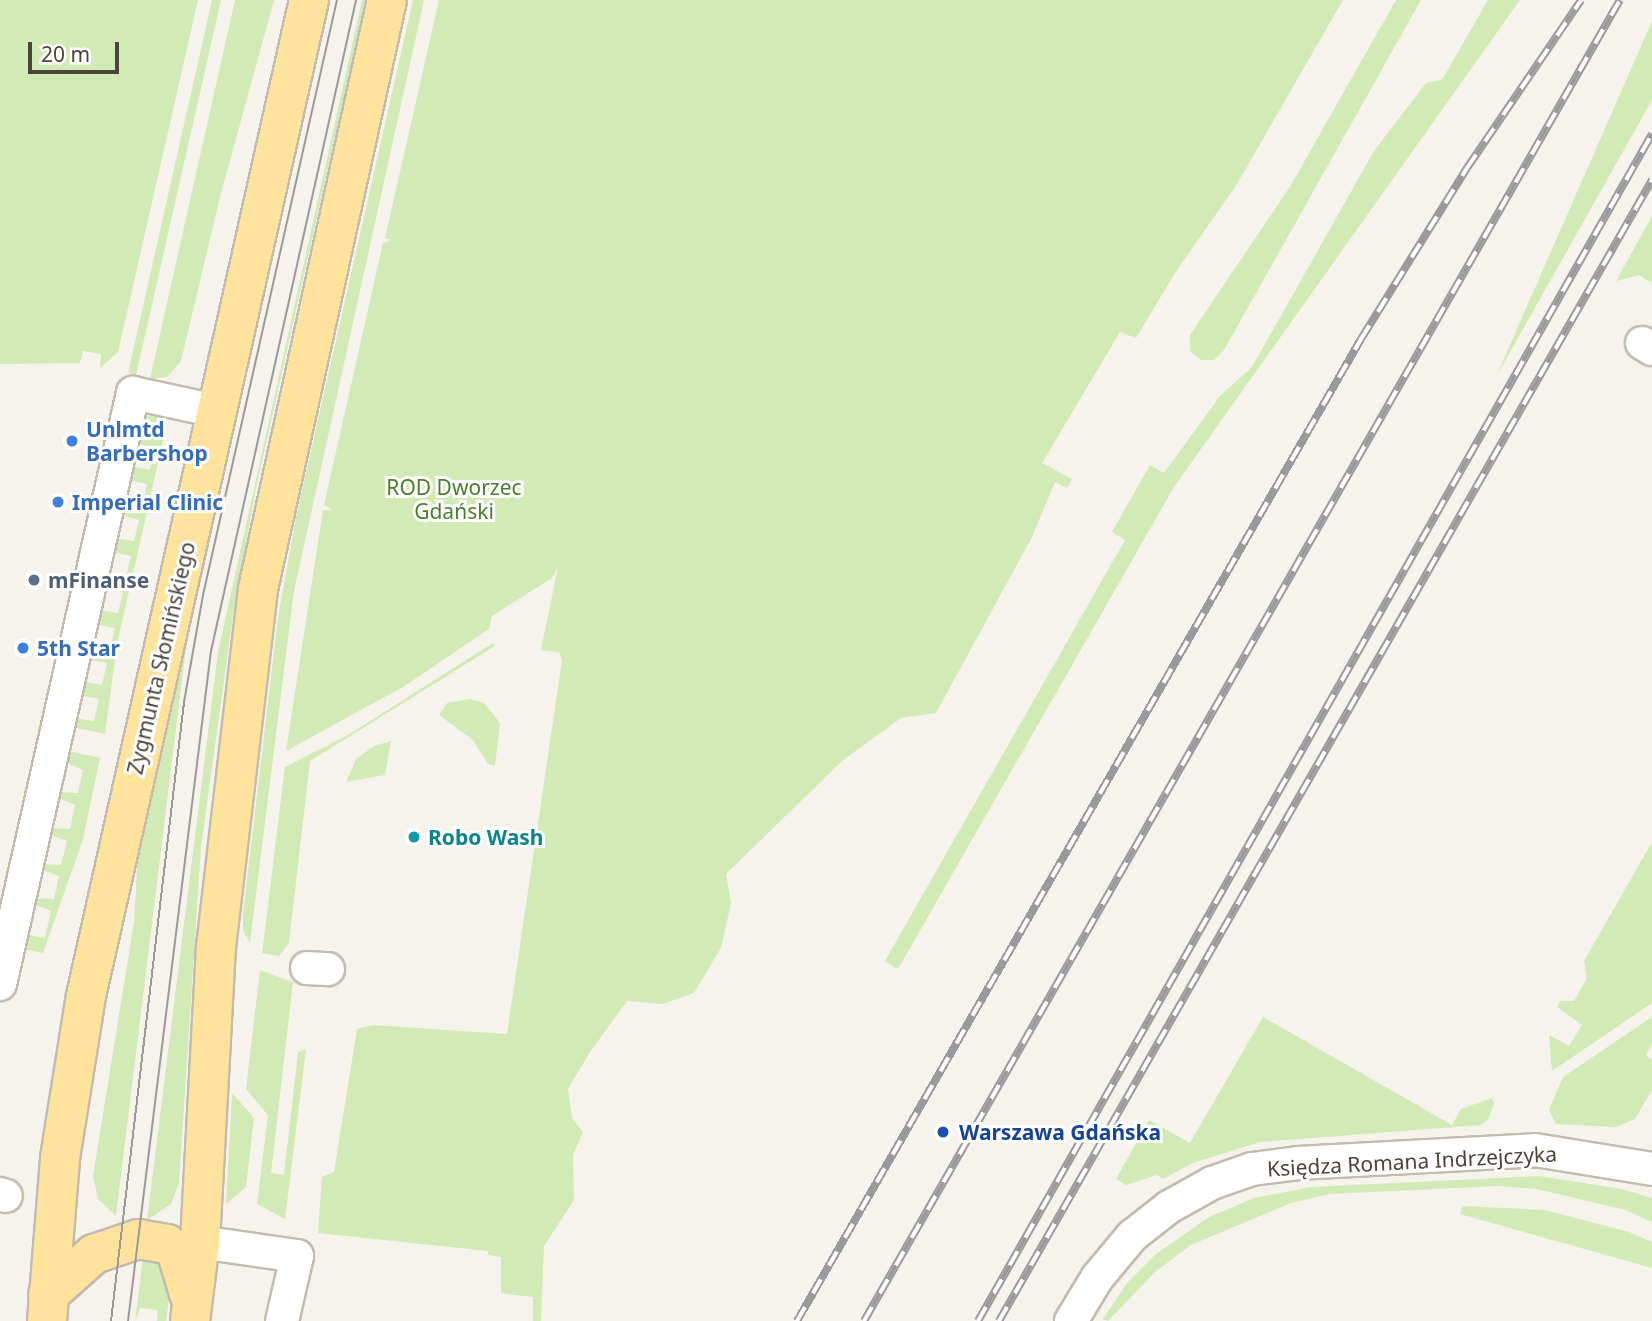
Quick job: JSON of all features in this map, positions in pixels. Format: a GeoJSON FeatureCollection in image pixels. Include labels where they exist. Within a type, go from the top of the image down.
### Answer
{"type":"FeatureCollection","features":[{"type":"Feature","properties":{"kind":"main road","name":"Zygmunta Słomińskiego"},"geometry":{"type":"LineString","coordinates":[[48,1308],[63,1135],[84,1007],[309,0]]}},
{"type":"Feature","properties":{"kind":"main road"},"geometry":{"type":"LineString","coordinates":[[191,1315],[200,1242],[216,947],[258,589],[387,0]]}},
{"type":"Feature","properties":{"kind":"main road"},"geometry":{"type":"LineString","coordinates":[[48,1308],[78,1265],[107,1247],[130,1239],[152,1240],[176,1250],[191,1315]]}},
{"type":"Feature","properties":{"kind":"lane"},"geometry":{"type":"LineString","coordinates":[[0,984],[133,393],[216,411]]}},
{"type":"Feature","properties":{"kind":"lane","name":"Księdza Romana Indrzejczyka"},"geometry":{"type":"LineString","coordinates":[[1071,1321],[1097,1278],[1132,1236],[1201,1189],[1252,1170],[1298,1163],[1535,1150],[1650,1164]]}},
{"type":"Feature","properties":{"kind":"lane"},"geometry":{"type":"LineString","coordinates":[[200,1242],[297,1256],[282,1321]]}},
{"type":"Feature","properties":{"kind":"green space"},"geometry":{"type":"Polygon","coordinates":[[[0,0],[198,0],[118,352],[100,368],[101,354],[83,351],[80,363],[0,364],[0,0]]]}},
{"type":"Feature","properties":{"kind":"green space"},"geometry":{"type":"Polygon","coordinates":[[[212,0],[221,0],[136,375],[128,373],[212,0]]]}},
{"type":"Feature","properties":{"kind":"green space"},"geometry":{"type":"Polygon","coordinates":[[[235,0],[274,0],[220,197],[181,361],[167,377],[150,379],[235,0]]]}},
{"type":"Feature","properties":{"kind":"green space"},"geometry":{"type":"Polygon","coordinates":[[[325,0],[330,0],[186,647],[116,1216],[98,1199],[93,1176],[134,922],[138,850],[325,0]]]}},
{"type":"Feature","properties":{"kind":"green space"},"geometry":{"type":"Polygon","coordinates":[[[362,0],[366,0],[256,488],[233,616],[201,847],[179,1183],[171,1204],[147,1220],[218,652],[362,0]]]}},
{"type":"Feature","properties":{"kind":"green space"},"geometry":{"type":"Polygon","coordinates":[[[413,0],[424,0],[294,591],[250,943],[243,930],[243,913],[278,617],[296,517],[413,0]]]}},
{"type":"Feature","properties":{"kind":"green space","name":"ROD Dworzec Gdański"},"geometry":{"type":"Polygon","coordinates":[[[439,0],[1343,0],[1237,184],[1175,273],[1136,338],[1120,332],[1042,463],[1072,479],[1067,488],[1055,482],[1031,539],[936,713],[901,718],[843,760],[726,874],[731,903],[721,948],[694,993],[663,1004],[627,1001],[590,1052],[568,1089],[572,1118],[583,1132],[573,1155],[574,1200],[544,1246],[541,1321],[533,1321],[533,1297],[501,1293],[501,1257],[488,1255],[488,1251],[318,1233],[322,1177],[334,1172],[357,1029],[372,1025],[507,1034],[562,660],[559,652],[541,650],[558,567],[552,578],[492,616],[489,629],[403,687],[286,751],[323,510],[333,510],[324,505],[383,243],[392,240],[385,238],[439,0]]]}},
{"type":"Feature","properties":{"kind":"green space"},"geometry":{"type":"Polygon","coordinates":[[[1396,0],[1421,0],[1224,350],[1214,360],[1201,360],[1190,351],[1190,335],[1291,185],[1396,0]]]}},
{"type":"Feature","properties":{"kind":"green space"},"geometry":{"type":"Polygon","coordinates":[[[1488,0],[1520,0],[1174,487],[898,969],[885,961],[1125,540],[1112,532],[1150,465],[1164,473],[1220,396],[1252,367],[1374,151],[1426,83],[1442,80],[1488,0]]]}},
{"type":"Feature","properties":{"kind":"green space"},"geometry":{"type":"Polygon","coordinates":[[[1652,21],[1652,100],[1496,377],[1652,21]]]}},
{"type":"Feature","properties":{"kind":"green space"},"geometry":{"type":"Polygon","coordinates":[[[1652,216],[1652,283],[1639,275],[1616,281],[1652,216]]]}},
{"type":"Feature","properties":{"kind":"green space"},"geometry":{"type":"Polygon","coordinates":[[[147,416],[159,417],[165,432],[117,644],[105,734],[72,727],[74,718],[94,721],[99,699],[79,695],[82,681],[102,685],[107,663],[87,659],[90,646],[110,650],[115,628],[95,624],[98,610],[118,613],[123,592],[104,588],[105,574],[126,577],[131,556],[112,552],[113,538],[134,541],[139,520],[120,515],[123,502],[142,506],[147,484],[128,480],[129,466],[150,470],[155,448],[136,443],[142,420],[147,416]]]}},
{"type":"Feature","properties":{"kind":"green space"},"geometry":{"type":"Polygon","coordinates":[[[493,643],[495,646],[310,761],[289,943],[279,956],[262,953],[285,767],[348,735],[493,643]]]}},
{"type":"Feature","properties":{"kind":"green space"},"geometry":{"type":"Polygon","coordinates":[[[470,699],[484,703],[500,723],[495,766],[488,764],[473,740],[439,715],[447,703],[470,699]]]}},
{"type":"Feature","properties":{"kind":"green space"},"geometry":{"type":"Polygon","coordinates":[[[391,741],[385,775],[346,782],[356,759],[374,746],[391,741]]]}},
{"type":"Feature","properties":{"kind":"green space"},"geometry":{"type":"Polygon","coordinates":[[[64,750],[100,758],[83,839],[43,953],[20,948],[23,934],[45,938],[51,911],[33,904],[32,898],[54,899],[59,876],[40,869],[41,864],[61,865],[67,841],[48,834],[49,828],[70,829],[75,805],[55,797],[57,792],[78,793],[83,770],[62,761],[64,750]]]}},
{"type":"Feature","properties":{"kind":"green space"},"geometry":{"type":"Polygon","coordinates":[[[1652,842],[1652,1003],[1552,1071],[1549,1035],[1569,1046],[1582,1025],[1557,1007],[1560,1001],[1574,1001],[1587,978],[1584,961],[1652,842]]]}},
{"type":"Feature","properties":{"kind":"green space"},"geometry":{"type":"Polygon","coordinates":[[[260,970],[293,982],[271,1173],[284,1175],[298,1052],[306,1049],[285,1219],[257,1204],[268,1115],[246,1089],[260,970]]]}},
{"type":"Feature","properties":{"kind":"green space"},"geometry":{"type":"Polygon","coordinates":[[[1263,1017],[1452,1125],[1461,1109],[1492,1098],[1494,1104],[1488,1120],[1481,1125],[1260,1142],[1193,1163],[1163,1179],[1157,1175],[1126,1185],[1116,1179],[1149,1120],[1190,1143],[1263,1017]]]}},
{"type":"Feature","properties":{"kind":"green space"},"geometry":{"type":"Polygon","coordinates":[[[1652,1017],[1652,1044],[1646,1055],[1652,1060],[1652,1090],[1635,1119],[1616,1127],[1556,1124],[1549,1110],[1563,1077],[1652,1017]]]}},
{"type":"Feature","properties":{"kind":"green space"},"geometry":{"type":"Polygon","coordinates":[[[232,1093],[254,1118],[246,1187],[226,1204],[232,1093]]]}},
{"type":"Feature","properties":{"kind":"green space"},"geometry":{"type":"Polygon","coordinates":[[[1539,1176],[1622,1189],[1652,1198],[1652,1222],[1625,1210],[1537,1189],[1498,1186],[1330,1194],[1291,1203],[1191,1245],[1155,1272],[1108,1321],[1103,1319],[1127,1283],[1156,1254],[1209,1217],[1254,1198],[1311,1187],[1539,1176]]]}},
{"type":"Feature","properties":{"kind":"green space"},"geometry":{"type":"Polygon","coordinates":[[[1462,1206],[1545,1210],[1629,1232],[1652,1242],[1652,1268],[1460,1214],[1462,1206]]]}},
{"type":"Feature","properties":{"kind":"green space"},"geometry":{"type":"Polygon","coordinates":[[[144,1248],[158,1254],[170,1292],[166,1321],[157,1321],[158,1310],[140,1308],[135,1321],[144,1248]]]}},
{"type":"Feature","properties":{"kind":"tram line"},"geometry":{"type":"LineString","coordinates":[[111,1321],[184,702],[203,595],[337,0]]}},
{"type":"Feature","properties":{"kind":"tram line"},"geometry":{"type":"LineString","coordinates":[[128,1321],[211,651],[356,0]]}},
{"type":"Feature","properties":{"kind":"railway"},"geometry":{"type":"LineString","coordinates":[[797,1321],[1361,339],[1467,168],[1581,0]]}},
{"type":"Feature","properties":{"kind":"railway"},"geometry":{"type":"LineString","coordinates":[[864,1321],[1620,0]]}},
{"type":"Feature","properties":{"kind":"railway"},"geometry":{"type":"LineString","coordinates":[[978,1321],[1652,134]]}},
{"type":"Feature","properties":{"kind":"railway"},"geometry":{"type":"LineString","coordinates":[[999,1321],[1652,180]]}},
{"type":"Feature","properties":{"kind":"place","name":"Unlmtd Barbershop"},"geometry":{"type":"Point","coordinates":[72,441]}},
{"type":"Feature","properties":{"kind":"place","name":"Imperial Clinic"},"geometry":{"type":"Point","coordinates":[58,502]}},
{"type":"Feature","properties":{"kind":"place","name":"mFinanse"},"geometry":{"type":"Point","coordinates":[34,580]}},
{"type":"Feature","properties":{"kind":"place","name":"5th Star"},"geometry":{"type":"Point","coordinates":[23,648]}},
{"type":"Feature","properties":{"kind":"place","name":"Robo Wash"},"geometry":{"type":"Point","coordinates":[414,837]}},
{"type":"Feature","properties":{"kind":"place","name":"Warszawa Gdańska"},"geometry":{"type":"Point","coordinates":[943,1132]}}]}
